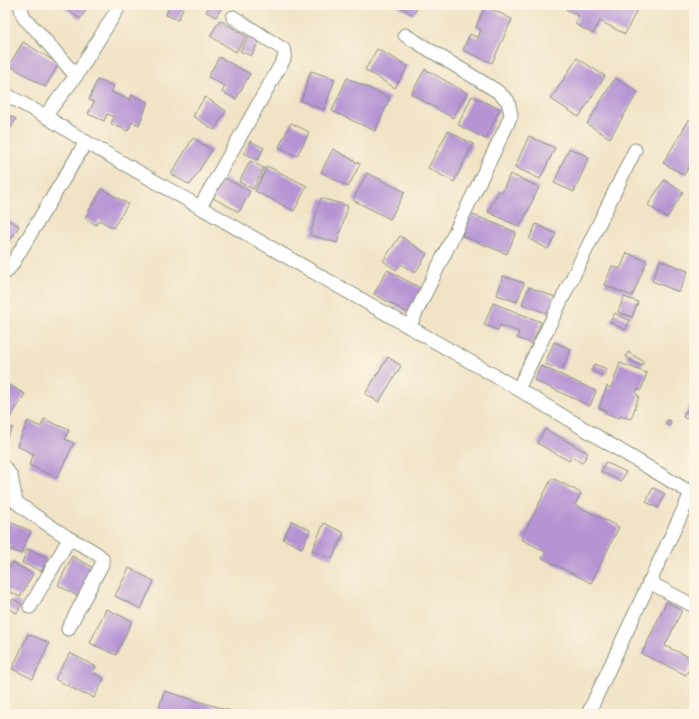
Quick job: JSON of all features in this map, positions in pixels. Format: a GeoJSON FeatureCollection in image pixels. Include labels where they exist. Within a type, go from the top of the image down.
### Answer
{"type":"FeatureCollection","features":[{"type":"Feature","properties":{"kind":"street"},"geometry":{"type":"LineString","coordinates":[[20,5],[24,18],[76,76]]}},
{"type":"Feature","properties":{"kind":"street"},"geometry":{"type":"LineString","coordinates":[[45,116],[76,76],[120,5]]}},
{"type":"Feature","properties":{"kind":"street"},"geometry":{"type":"LineString","coordinates":[[200,207],[284,58],[285,53],[283,49],[233,17]]}},
{"type":"Feature","properties":{"kind":"street"},"geometry":{"type":"LineString","coordinates":[[405,35],[497,91],[508,101],[511,115],[410,327]]}},
{"type":"Feature","properties":{"kind":"street"},"geometry":{"type":"LineString","coordinates":[[5,94],[693,490],[588,714]]}},
{"type":"Feature","properties":{"kind":"street"},"geometry":{"type":"LineString","coordinates":[[5,273],[11,266],[86,142]]}},
{"type":"Feature","properties":{"kind":"street"},"geometry":{"type":"LineString","coordinates":[[518,389],[635,150]]}},
{"type":"Feature","properties":{"kind":"street"},"geometry":{"type":"LineString","coordinates":[[5,468],[11,476],[16,502],[38,519],[102,558],[102,564],[68,629]]}},
{"type":"Feature","properties":{"kind":"street"},"geometry":{"type":"LineString","coordinates":[[30,607],[69,538]]}},
{"type":"Feature","properties":{"kind":"street"},"geometry":{"type":"LineString","coordinates":[[649,582],[694,606]]}},
{"type":"Feature","properties":{"kind":"building"},"geometry":{"type":"Polygon","coordinates":[[[60,5],[90,5],[80,19],[60,5]]]}},
{"type":"Feature","properties":{"kind":"building"},"geometry":{"type":"Polygon","coordinates":[[[170,5],[176,5],[183,8],[178,20],[166,15],[170,5]]]}},
{"type":"Feature","properties":{"kind":"building"},"geometry":{"type":"Polygon","coordinates":[[[210,5],[223,5],[216,17],[206,12],[210,5]]]}},
{"type":"Feature","properties":{"kind":"building"},"geometry":{"type":"Polygon","coordinates":[[[396,5],[419,5],[413,15],[396,5]]]}},
{"type":"Feature","properties":{"kind":"building"},"geometry":{"type":"Polygon","coordinates":[[[568,5],[626,5],[637,10],[625,34],[600,21],[593,34],[575,24],[579,16],[566,9],[568,5]]]}},
{"type":"Feature","properties":{"kind":"building"},"geometry":{"type":"Polygon","coordinates":[[[485,6],[512,19],[492,63],[463,50],[470,34],[478,38],[481,30],[476,27],[485,6]]]}},
{"type":"Feature","properties":{"kind":"building"},"geometry":{"type":"Polygon","coordinates":[[[220,20],[246,36],[236,52],[210,36],[220,20]]]}},
{"type":"Feature","properties":{"kind":"building"},"geometry":{"type":"Polygon","coordinates":[[[251,31],[262,36],[251,56],[240,51],[251,31]]]}},
{"type":"Feature","properties":{"kind":"building"},"geometry":{"type":"Polygon","coordinates":[[[23,42],[59,64],[45,87],[9,65],[23,42]]]}},
{"type":"Feature","properties":{"kind":"building"},"geometry":{"type":"Polygon","coordinates":[[[377,49],[408,66],[395,88],[365,70],[377,49]]]}},
{"type":"Feature","properties":{"kind":"building"},"geometry":{"type":"Polygon","coordinates":[[[219,57],[250,74],[236,99],[222,92],[225,86],[208,77],[219,57]]]}},
{"type":"Feature","properties":{"kind":"building"},"geometry":{"type":"Polygon","coordinates":[[[577,58],[605,76],[579,117],[551,99],[577,58]]]}},
{"type":"Feature","properties":{"kind":"building"},"geometry":{"type":"Polygon","coordinates":[[[425,69],[467,93],[453,118],[411,94],[425,69]]]}},
{"type":"Feature","properties":{"kind":"building"},"geometry":{"type":"Polygon","coordinates":[[[311,71],[335,79],[324,110],[301,101],[311,71]]]}},
{"type":"Feature","properties":{"kind":"building"},"geometry":{"type":"Polygon","coordinates":[[[347,78],[390,98],[375,131],[332,111],[347,78]]]}},
{"type":"Feature","properties":{"kind":"building"},"geometry":{"type":"Polygon","coordinates":[[[615,78],[638,92],[610,138],[587,124],[615,78]]]}},
{"type":"Feature","properties":{"kind":"building"},"geometry":{"type":"Polygon","coordinates":[[[97,80],[114,86],[111,92],[130,100],[132,95],[148,102],[139,125],[132,122],[128,131],[111,124],[114,117],[107,114],[104,121],[88,114],[94,102],[89,100],[97,80]]]}},
{"type":"Feature","properties":{"kind":"building"},"geometry":{"type":"Polygon","coordinates":[[[472,96],[500,109],[486,139],[458,125],[472,96]]]}},
{"type":"Feature","properties":{"kind":"building"},"geometry":{"type":"Polygon","coordinates":[[[205,97],[226,111],[214,130],[193,116],[205,97]]]}},
{"type":"Feature","properties":{"kind":"building"},"geometry":{"type":"Polygon","coordinates":[[[5,113],[16,119],[5,137],[5,113]]]}},
{"type":"Feature","properties":{"kind":"building"},"geometry":{"type":"Polygon","coordinates":[[[689,120],[694,123],[694,158],[684,175],[663,163],[689,120]]]}},
{"type":"Feature","properties":{"kind":"building"},"geometry":{"type":"Polygon","coordinates":[[[291,123],[309,132],[297,156],[279,147],[291,123]]]}},
{"type":"Feature","properties":{"kind":"building"},"geometry":{"type":"Polygon","coordinates":[[[448,131],[473,144],[454,182],[428,168],[448,131]]]}},
{"type":"Feature","properties":{"kind":"building"},"geometry":{"type":"Polygon","coordinates":[[[529,136],[555,148],[540,179],[515,167],[529,136]]]}},
{"type":"Feature","properties":{"kind":"building"},"geometry":{"type":"Polygon","coordinates":[[[193,138],[212,150],[190,185],[171,174],[193,138]]]}},
{"type":"Feature","properties":{"kind":"building"},"geometry":{"type":"Polygon","coordinates":[[[250,141],[264,148],[258,160],[244,153],[250,141]]]}},
{"type":"Feature","properties":{"kind":"building"},"geometry":{"type":"Polygon","coordinates":[[[569,148],[589,157],[574,192],[554,183],[569,148]]]}},
{"type":"Feature","properties":{"kind":"building"},"geometry":{"type":"Polygon","coordinates":[[[333,149],[360,164],[348,187],[321,172],[333,149]]]}},
{"type":"Feature","properties":{"kind":"building"},"geometry":{"type":"Polygon","coordinates":[[[250,161],[264,168],[253,189],[239,182],[250,161]]]}},
{"type":"Feature","properties":{"kind":"building"},"geometry":{"type":"Polygon","coordinates":[[[267,166],[307,186],[294,211],[255,191],[267,166]]]}},
{"type":"Feature","properties":{"kind":"building"},"geometry":{"type":"Polygon","coordinates":[[[367,173],[405,192],[390,219],[353,200],[367,173]]]}},
{"type":"Feature","properties":{"kind":"building"},"geometry":{"type":"Polygon","coordinates":[[[510,174],[539,187],[520,227],[488,212],[499,190],[502,192],[510,174]]]}},
{"type":"Feature","properties":{"kind":"building"},"geometry":{"type":"Polygon","coordinates":[[[224,178],[250,191],[239,212],[213,198],[224,178]]]}},
{"type":"Feature","properties":{"kind":"building"},"geometry":{"type":"Polygon","coordinates":[[[664,180],[683,192],[667,218],[648,205],[664,180]]]}},
{"type":"Feature","properties":{"kind":"building"},"geometry":{"type":"Polygon","coordinates":[[[102,189],[128,204],[113,228],[99,220],[96,225],[85,218],[102,189]]]}},
{"type":"Feature","properties":{"kind":"building"},"geometry":{"type":"Polygon","coordinates":[[[321,198],[348,206],[337,243],[310,235],[321,198]]]}},
{"type":"Feature","properties":{"kind":"building"},"geometry":{"type":"Polygon","coordinates":[[[471,214],[516,232],[507,254],[462,236],[471,214]]]}},
{"type":"Feature","properties":{"kind":"building"},"geometry":{"type":"Polygon","coordinates":[[[5,218],[19,226],[5,249],[5,218]]]}},
{"type":"Feature","properties":{"kind":"building"},"geometry":{"type":"Polygon","coordinates":[[[536,224],[556,234],[548,249],[529,239],[536,224]]]}},
{"type":"Feature","properties":{"kind":"building"},"geometry":{"type":"Polygon","coordinates":[[[400,236],[427,254],[415,273],[401,264],[396,270],[383,261],[400,236]]]}},
{"type":"Feature","properties":{"kind":"building"},"geometry":{"type":"Polygon","coordinates":[[[627,253],[647,261],[632,296],[604,285],[612,266],[620,269],[627,253]]]}},
{"type":"Feature","properties":{"kind":"building"},"geometry":{"type":"Polygon","coordinates":[[[660,260],[688,271],[679,292],[652,281],[660,260]]]}},
{"type":"Feature","properties":{"kind":"building"},"geometry":{"type":"Polygon","coordinates":[[[387,270],[422,289],[408,313],[374,294],[387,270]]]}},
{"type":"Feature","properties":{"kind":"building"},"geometry":{"type":"Polygon","coordinates":[[[503,276],[524,283],[517,302],[497,295],[503,276]]]}},
{"type":"Feature","properties":{"kind":"building"},"geometry":{"type":"Polygon","coordinates":[[[529,287],[555,297],[549,314],[522,304],[529,287]]]}},
{"type":"Feature","properties":{"kind":"building"},"geometry":{"type":"Polygon","coordinates":[[[624,297],[638,302],[632,317],[618,312],[624,297]]]}},
{"type":"Feature","properties":{"kind":"building"},"geometry":{"type":"Polygon","coordinates":[[[493,303],[541,322],[532,344],[517,338],[519,332],[500,325],[498,330],[484,325],[493,303]]]}},
{"type":"Feature","properties":{"kind":"building"},"geometry":{"type":"Polygon","coordinates":[[[615,313],[630,321],[625,330],[610,322],[615,313]]]}},
{"type":"Feature","properties":{"kind":"building"},"geometry":{"type":"Polygon","coordinates":[[[554,342],[571,349],[562,370],[545,364],[554,342]]]}},
{"type":"Feature","properties":{"kind":"building"},"geometry":{"type":"Polygon","coordinates":[[[628,352],[644,362],[641,366],[626,357],[628,352]]]}},
{"type":"Feature","properties":{"kind":"building"},"geometry":{"type":"Polygon","coordinates":[[[388,357],[401,366],[379,402],[365,394],[388,357]]]}},
{"type":"Feature","properties":{"kind":"building"},"geometry":{"type":"Polygon","coordinates":[[[620,363],[647,373],[641,390],[637,389],[636,394],[639,396],[631,419],[620,416],[619,418],[605,413],[606,411],[599,408],[607,386],[611,388],[620,363]]]}},
{"type":"Feature","properties":{"kind":"building"},"geometry":{"type":"Polygon","coordinates":[[[594,364],[607,369],[604,376],[591,371],[594,364]]]}},
{"type":"Feature","properties":{"kind":"building"},"geometry":{"type":"Polygon","coordinates":[[[541,366],[596,391],[590,406],[534,380],[541,366]]]}},
{"type":"Feature","properties":{"kind":"building"},"geometry":{"type":"Polygon","coordinates":[[[5,383],[25,394],[8,421],[5,419],[5,383]]]}},
{"type":"Feature","properties":{"kind":"building"},"geometry":{"type":"Polygon","coordinates":[[[693,398],[694,399],[694,423],[683,417],[693,398]]]}},
{"type":"Feature","properties":{"kind":"building"},"geometry":{"type":"Polygon","coordinates":[[[44,419],[69,430],[65,439],[74,443],[57,478],[29,465],[34,454],[17,446],[28,421],[41,427],[44,419]]]}},
{"type":"Feature","properties":{"kind":"building"},"geometry":{"type":"Polygon","coordinates":[[[667,420],[671,421],[669,426],[665,424],[667,420]]]}},
{"type":"Feature","properties":{"kind":"building"},"geometry":{"type":"Polygon","coordinates":[[[5,423],[13,428],[5,440],[5,423]]]}},
{"type":"Feature","properties":{"kind":"building"},"geometry":{"type":"Polygon","coordinates":[[[545,429],[588,453],[582,463],[572,457],[569,461],[537,443],[545,429]]]}},
{"type":"Feature","properties":{"kind":"building"},"geometry":{"type":"Polygon","coordinates":[[[605,462],[626,472],[621,481],[601,472],[605,462]]]}},
{"type":"Feature","properties":{"kind":"building"},"geometry":{"type":"Polygon","coordinates":[[[552,478],[581,493],[575,505],[619,527],[591,583],[542,558],[546,552],[521,539],[552,478]]]}},
{"type":"Feature","properties":{"kind":"building"},"geometry":{"type":"Polygon","coordinates":[[[653,488],[665,494],[658,508],[646,502],[653,488]]]}},
{"type":"Feature","properties":{"kind":"building"},"geometry":{"type":"Polygon","coordinates":[[[5,520],[31,531],[21,554],[9,549],[11,545],[5,542],[5,520]]]}},
{"type":"Feature","properties":{"kind":"building"},"geometry":{"type":"Polygon","coordinates":[[[292,521],[310,530],[302,548],[283,539],[292,521]]]}},
{"type":"Feature","properties":{"kind":"building"},"geometry":{"type":"Polygon","coordinates":[[[324,523],[344,533],[332,559],[312,550],[324,523]]]}},
{"type":"Feature","properties":{"kind":"building"},"geometry":{"type":"Polygon","coordinates":[[[27,549],[47,557],[42,571],[22,563],[27,549]]]}},
{"type":"Feature","properties":{"kind":"building"},"geometry":{"type":"Polygon","coordinates":[[[72,556],[94,568],[79,597],[58,585],[72,556]]]}},
{"type":"Feature","properties":{"kind":"building"},"geometry":{"type":"Polygon","coordinates":[[[12,562],[33,574],[20,597],[5,589],[5,575],[12,562]]]}},
{"type":"Feature","properties":{"kind":"building"},"geometry":{"type":"Polygon","coordinates":[[[129,568],[154,581],[141,609],[115,596],[129,568]]]}},
{"type":"Feature","properties":{"kind":"building"},"geometry":{"type":"Polygon","coordinates":[[[13,599],[22,604],[17,613],[8,608],[13,599]]]}},
{"type":"Feature","properties":{"kind":"building"},"geometry":{"type":"Polygon","coordinates":[[[666,602],[682,610],[665,646],[694,659],[686,675],[642,654],[666,602]]]}},
{"type":"Feature","properties":{"kind":"building"},"geometry":{"type":"Polygon","coordinates":[[[106,609],[132,621],[116,655],[90,643],[106,609]]]}},
{"type":"Feature","properties":{"kind":"building"},"geometry":{"type":"Polygon","coordinates":[[[5,620],[9,622],[5,629],[5,620]]]}},
{"type":"Feature","properties":{"kind":"building"},"geometry":{"type":"Polygon","coordinates":[[[5,629],[9,631],[5,639],[5,629]]]}},
{"type":"Feature","properties":{"kind":"building"},"geometry":{"type":"Polygon","coordinates":[[[28,634],[49,643],[33,679],[12,669],[28,634]]]}},
{"type":"Feature","properties":{"kind":"building"},"geometry":{"type":"Polygon","coordinates":[[[70,653],[96,667],[93,672],[104,679],[94,698],[86,693],[85,695],[55,679],[70,653]]]}},
{"type":"Feature","properties":{"kind":"building"},"geometry":{"type":"Polygon","coordinates":[[[164,691],[241,714],[165,714],[158,712],[164,691]]]}}]}
